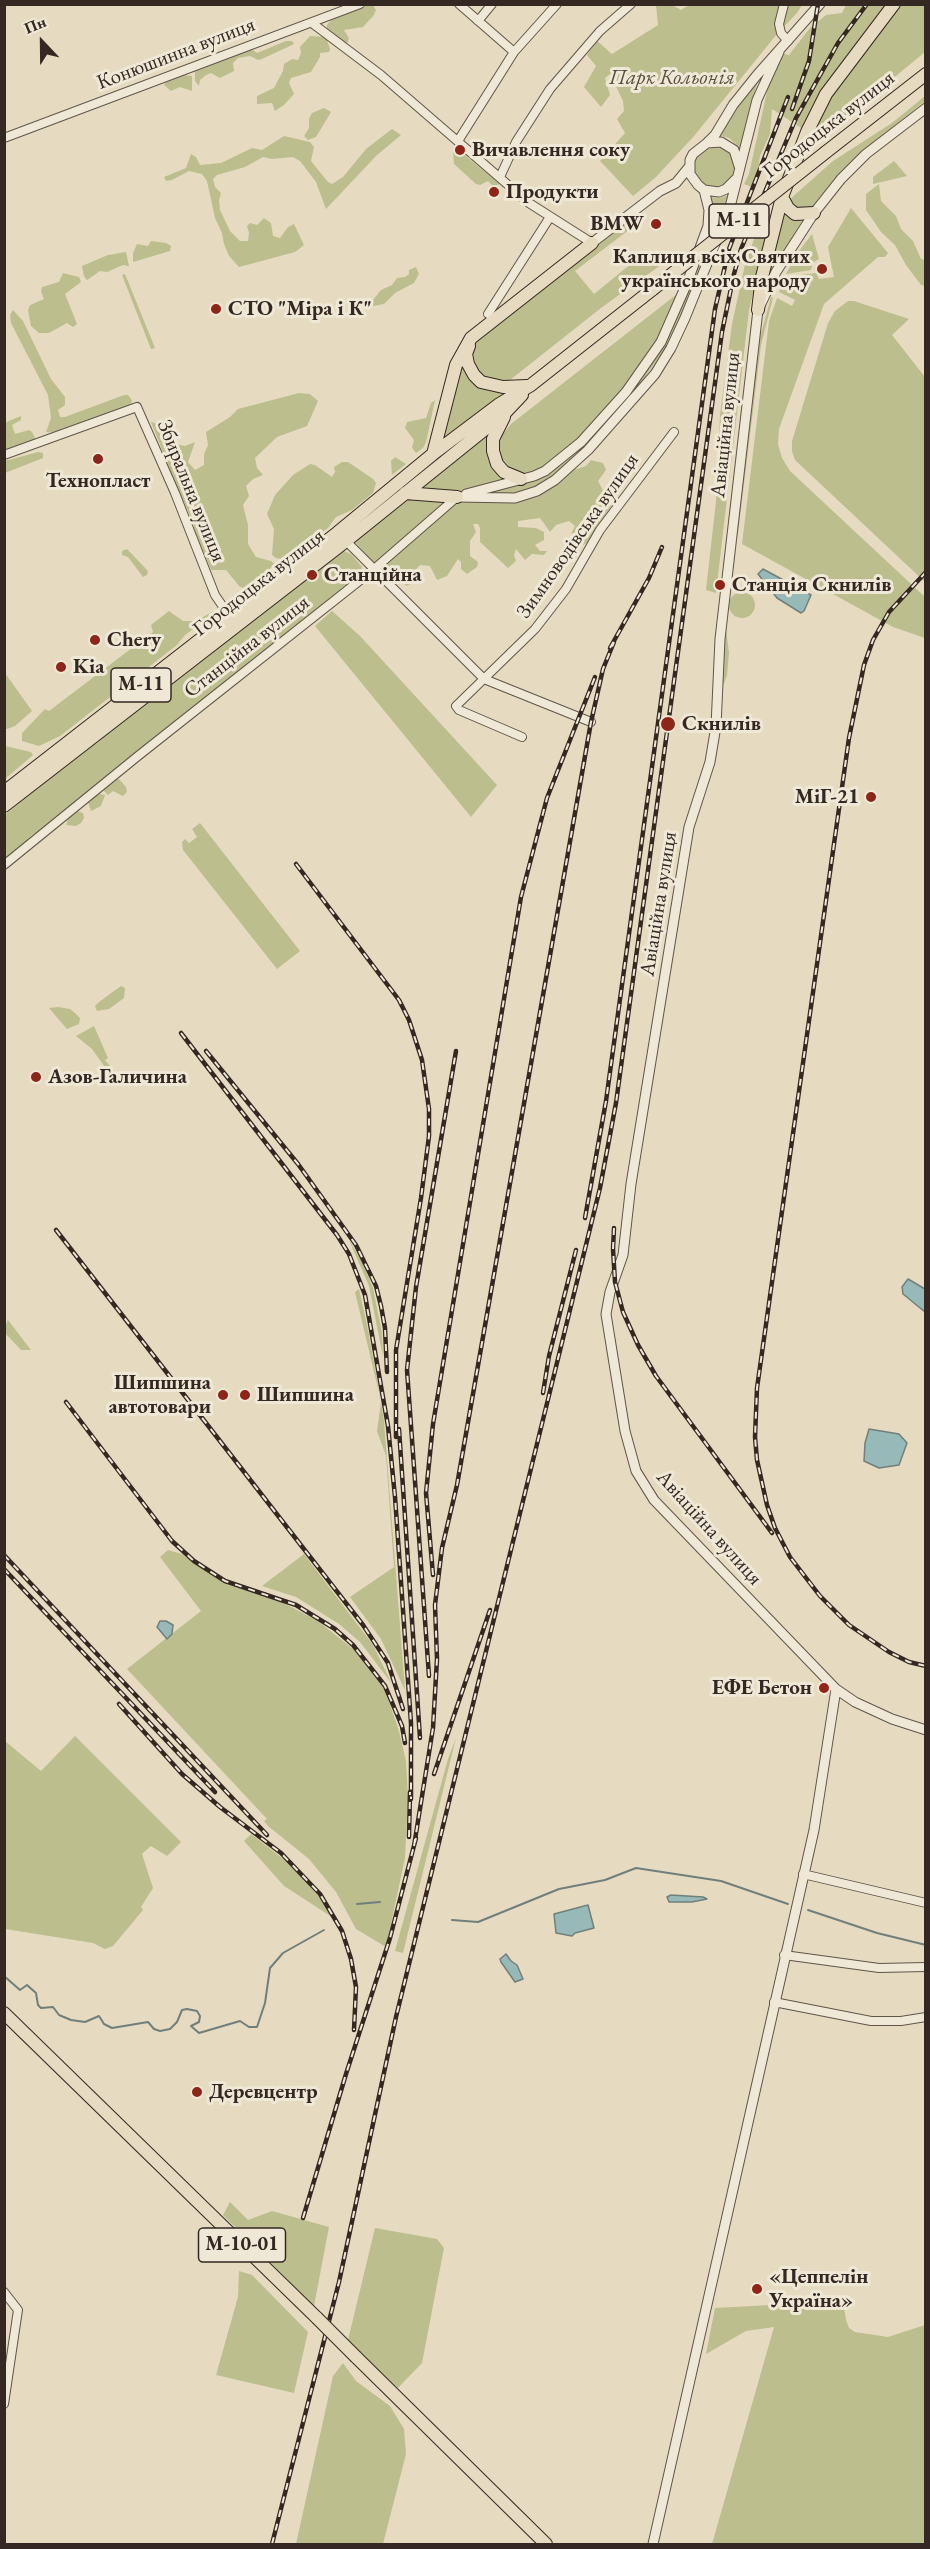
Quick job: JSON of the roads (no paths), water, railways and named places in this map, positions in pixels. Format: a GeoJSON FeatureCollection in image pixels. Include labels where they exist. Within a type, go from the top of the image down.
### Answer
{"type":"FeatureCollection","features":[{"type":"Feature","properties":{"kind":"main road"},"geometry":{"type":"LineString","coordinates":[[758,310],[762,277],[782,197],[807,132],[826,94],[894,4]]}},
{"type":"Feature","properties":{"kind":"main road","name":"Городоцька вулиця"},"geometry":{"type":"LineString","coordinates":[[4,806],[233,621],[433,454],[498,405],[531,386],[926,74]]}},
{"type":"Feature","properties":{"kind":"main road"},"geometry":{"type":"LineString","coordinates":[[782,197],[788,208],[795,214],[814,213]]}},
{"type":"Feature","properties":{"kind":"main road"},"geometry":{"type":"LineString","coordinates":[[433,454],[456,365],[471,338],[592,243]]}},
{"type":"Feature","properties":{"kind":"main road"},"geometry":{"type":"LineString","coordinates":[[471,338],[466,354],[468,364],[481,382],[503,387],[531,386]]}},
{"type":"Feature","properties":{"kind":"main road","name":"Городоцька вулиця"},"geometry":{"type":"LineString","coordinates":[[4,792],[233,621],[346,541],[506,413],[531,386]]}},
{"type":"Feature","properties":{"kind":"main road"},"geometry":{"type":"LineString","coordinates":[[506,413],[493,439],[493,451],[497,464],[504,472],[521,479]]}},
{"type":"Feature","properties":{"kind":"main road"},"geometry":{"type":"LineString","coordinates":[[405,493],[457,497]]}},
{"type":"Feature","properties":{"kind":"main road","name":"М-10-01"},"geometry":{"type":"LineString","coordinates":[[4,2013],[546,2544]]}},
{"type":"Feature","properties":{"kind":"street","name":"Конюшинна вулиця"},"geometry":{"type":"LineString","coordinates":[[4,138],[360,4]]}},
{"type":"Feature","properties":{"kind":"street"},"geometry":{"type":"LineString","coordinates":[[459,4],[514,52]]}},
{"type":"Feature","properties":{"kind":"street"},"geometry":{"type":"LineString","coordinates":[[478,21],[492,4]]}},
{"type":"Feature","properties":{"kind":"street"},"geometry":{"type":"LineString","coordinates":[[458,141],[514,52],[557,4]]}},
{"type":"Feature","properties":{"kind":"street"},"geometry":{"type":"LineString","coordinates":[[500,177],[516,142],[550,88],[600,31],[632,4]]}},
{"type":"Feature","properties":{"kind":"street"},"geometry":{"type":"LineString","coordinates":[[784,4],[779,24],[781,33],[788,41]]}},
{"type":"Feature","properties":{"kind":"street"},"geometry":{"type":"LineString","coordinates":[[312,22],[381,75],[529,203],[592,243],[660,191],[676,183],[689,167],[693,154],[715,135],[733,105],[820,4]]}},
{"type":"Feature","properties":{"kind":"street"},"geometry":{"type":"LineString","coordinates":[[457,497],[515,498],[537,491],[555,480],[613,424],[655,374],[671,348],[730,207],[758,100],[779,52]]}},
{"type":"Feature","properties":{"kind":"street","name":"Авіаційна вулиця"},"geometry":{"type":"LineString","coordinates":[[926,108],[866,154],[841,179],[814,213],[776,272],[758,310],[720,639],[716,726],[710,762],[692,813],[631,1184],[623,1255],[610,1292],[606,1314],[626,1431],[636,1472],[662,1510],[836,1689],[874,1711],[926,1731]]}},
{"type":"Feature","properties":{"kind":"street"},"geometry":{"type":"LineString","coordinates":[[676,183],[719,192],[733,184],[740,164],[734,150],[721,142],[706,143]]}},
{"type":"Feature","properties":{"kind":"street"},"geometry":{"type":"LineString","coordinates":[[457,497],[545,471],[581,442],[626,392],[661,342],[687,283],[708,226],[709,210],[701,188],[690,174],[689,167]]}},
{"type":"Feature","properties":{"kind":"street"},"geometry":{"type":"LineString","coordinates":[[488,314],[550,217]]}},
{"type":"Feature","properties":{"kind":"street","name":"Збиральна вулиця"},"geometry":{"type":"LineString","coordinates":[[4,455],[137,407],[175,493],[215,595],[233,621]]}},
{"type":"Feature","properties":{"kind":"street","name":"Зимноводівська вулиця"},"geometry":{"type":"LineString","coordinates":[[522,737],[459,710],[456,706],[535,629],[566,589],[600,530],[674,432]]}},
{"type":"Feature","properties":{"kind":"street","name":"Станційна вулиця"},"geometry":{"type":"LineString","coordinates":[[4,865],[373,570],[457,497]]}},
{"type":"Feature","properties":{"kind":"street"},"geometry":{"type":"LineString","coordinates":[[346,541],[484,679],[591,722]]}},
{"type":"Feature","properties":{"kind":"street"},"geometry":{"type":"LineString","coordinates":[[653,2544],[821,1797],[836,1689]]}},
{"type":"Feature","properties":{"kind":"street"},"geometry":{"type":"LineString","coordinates":[[803,1874],[926,1903]]}},
{"type":"Feature","properties":{"kind":"street"},"geometry":{"type":"LineString","coordinates":[[784,1954],[879,1968],[926,1967]]}},
{"type":"Feature","properties":{"kind":"street"},"geometry":{"type":"LineString","coordinates":[[774,2002],[871,2021],[901,2021],[926,2017]]}},
{"type":"Feature","properties":{"kind":"street"},"geometry":{"type":"LineString","coordinates":[[4,2292],[18,2310],[4,2404]]}},
{"type":"Feature","properties":{"kind":"water"},"geometry":{"type":"Polygon","coordinates":[[[763,569],[811,595],[804,611],[801,613],[777,598],[758,574],[763,569]]]}},
{"type":"Feature","properties":{"kind":"water"},"geometry":{"type":"Polygon","coordinates":[[[908,1279],[925,1289],[925,1312],[903,1294],[902,1287],[908,1279]]]}},
{"type":"Feature","properties":{"kind":"water"},"geometry":{"type":"Polygon","coordinates":[[[869,1429],[899,1434],[907,1443],[899,1465],[879,1468],[864,1461],[869,1429]]]}},
{"type":"Feature","properties":{"kind":"water"},"geometry":{"type":"Polygon","coordinates":[[[160,1621],[173,1625],[172,1634],[167,1639],[157,1627],[160,1621]]]}},
{"type":"Feature","properties":{"kind":"water"},"geometry":{"type":"Polygon","coordinates":[[[671,1895],[707,1899],[692,1902],[669,1902],[667,1897],[671,1895]]]}},
{"type":"Feature","properties":{"kind":"water"},"geometry":{"type":"Polygon","coordinates":[[[588,1905],[594,1928],[572,1936],[556,1933],[554,1914],[588,1905]]]}},
{"type":"Feature","properties":{"kind":"water"},"geometry":{"type":"Polygon","coordinates":[[[506,1954],[517,1965],[523,1979],[515,1982],[501,1962],[500,1959],[506,1954]]]}},
{"type":"Feature","properties":{"kind":"waterway"},"geometry":{"type":"LineString","coordinates":[[452,1920],[478,1922],[559,1889],[605,1880],[636,1868],[721,1881],[788,1904]]}},
{"type":"Feature","properties":{"kind":"waterway"},"geometry":{"type":"LineString","coordinates":[[357,1904],[380,1902]]}},
{"type":"Feature","properties":{"kind":"waterway"},"geometry":{"type":"LineString","coordinates":[[808,1910],[877,1933],[926,1945]]}},
{"type":"Feature","properties":{"kind":"waterway"},"geometry":{"type":"LineString","coordinates":[[4,1976],[20,1990],[27,1985],[36,1993],[38,2005],[41,2008],[53,2007],[59,2015],[71,2020],[85,2022],[99,2016],[104,2024],[112,2028],[148,2022],[154,2029],[160,2031],[170,2029],[177,2022],[182,2010],[187,2009],[197,2011],[200,2016],[199,2022],[191,2026],[199,2033],[240,2021],[249,2027],[257,2027],[265,2003],[270,1968],[283,1953],[324,1930]]}},
{"type":"Feature","properties":{"kind":"railway"},"geometry":{"type":"LineString","coordinates":[[792,109],[809,61],[818,4]]}},
{"type":"Feature","properties":{"kind":"railway"},"geometry":{"type":"LineString","coordinates":[[272,2544],[339,2282],[396,2017],[600,1188],[616,1103],[722,332],[734,274],[741,249],[796,118],[838,43],[867,4]]}},
{"type":"Feature","properties":{"kind":"railway"},"geometry":{"type":"LineString","coordinates":[[585,1218],[606,1101],[715,309],[729,249],[788,97]]}},
{"type":"Feature","properties":{"kind":"railway"},"geometry":{"type":"LineString","coordinates":[[610,648],[649,578],[662,547]]}},
{"type":"Feature","properties":{"kind":"railway"},"geometry":{"type":"LineString","coordinates":[[926,572],[889,612],[873,640],[864,665],[849,738],[757,1388],[755,1437],[757,1460],[767,1505],[775,1528],[790,1557],[820,1596],[849,1625],[889,1652],[909,1662],[926,1666]]}},
{"type":"Feature","properties":{"kind":"railway"},"geometry":{"type":"LineString","coordinates":[[414,1846],[433,1728],[437,1659],[435,1605],[442,1548],[457,1485],[591,722],[603,669],[614,642]]}},
{"type":"Feature","properties":{"kind":"railway"},"geometry":{"type":"LineString","coordinates":[[433,1575],[426,1493],[433,1424],[521,897],[547,798],[595,677]]}},
{"type":"Feature","properties":{"kind":"railway"},"geometry":{"type":"LineString","coordinates":[[296,864],[399,1000],[409,1020],[422,1060],[429,1109],[429,1136],[396,1350],[396,1437]]}},
{"type":"Feature","properties":{"kind":"railway"},"geometry":{"type":"LineString","coordinates":[[181,1033],[337,1235],[349,1254],[365,1295],[388,1426],[395,1497],[411,1723],[411,1799]]}},
{"type":"Feature","properties":{"kind":"railway"},"geometry":{"type":"LineString","coordinates":[[206,1051],[298,1164],[356,1245],[376,1286],[381,1306],[385,1328],[387,1372]]}},
{"type":"Feature","properties":{"kind":"railway"},"geometry":{"type":"LineString","coordinates":[[429,1676],[407,1370],[416,1287],[456,1051]]}},
{"type":"Feature","properties":{"kind":"railway"},"geometry":{"type":"LineString","coordinates":[[614,1228],[615,1282],[623,1312],[638,1345],[656,1376],[772,1533]]}},
{"type":"Feature","properties":{"kind":"railway"},"geometry":{"type":"LineString","coordinates":[[56,1230],[363,1625],[388,1663],[403,1709]]}},
{"type":"Feature","properties":{"kind":"railway"},"geometry":{"type":"LineString","coordinates":[[543,1393],[549,1356],[576,1250]]}},
{"type":"Feature","properties":{"kind":"railway"},"geometry":{"type":"LineString","coordinates":[[66,1402],[172,1541],[194,1561],[225,1581],[296,1605],[335,1629],[353,1645],[385,1686],[402,1726],[405,1743]]}},
{"type":"Feature","properties":{"kind":"railway"},"geometry":{"type":"LineString","coordinates":[[399,1429],[420,1738]]}},
{"type":"Feature","properties":{"kind":"railway"},"geometry":{"type":"LineString","coordinates":[[4,1555],[267,1835]]}},
{"type":"Feature","properties":{"kind":"railway"},"geometry":{"type":"LineString","coordinates":[[4,1569],[215,1792]]}},
{"type":"Feature","properties":{"kind":"railway"},"geometry":{"type":"LineString","coordinates":[[434,1774],[490,1610]]}},
{"type":"Feature","properties":{"kind":"railway"},"geometry":{"type":"LineString","coordinates":[[119,1704],[182,1774],[220,1807],[281,1853],[320,1894],[342,1931],[351,1959],[356,1987],[354,2030]]}},
{"type":"Feature","properties":{"kind":"railway"},"geometry":{"type":"LineString","coordinates":[[409,1837],[410,1792]]}},
{"type":"Feature","properties":{"kind":"railway"},"geometry":{"type":"LineString","coordinates":[[303,2218],[390,1938],[416,1838]]}},
{"type":"Feature","properties":{"kind":"place","name":"Вичавлення соку"},"geometry":{"type":"Point","coordinates":[460,150]}},
{"type":"Feature","properties":{"kind":"place","name":"Продукти"},"geometry":{"type":"Point","coordinates":[494,192]}},
{"type":"Feature","properties":{"kind":"place","name":"BMW"},"geometry":{"type":"Point","coordinates":[656,224]}},
{"type":"Feature","properties":{"kind":"place","name":"Каплиця всіх Святих українського народу"},"geometry":{"type":"Point","coordinates":[822,269]}},
{"type":"Feature","properties":{"kind":"place","name":"СТО \"Міра і К\""},"geometry":{"type":"Point","coordinates":[216,309]}},
{"type":"Feature","properties":{"kind":"place","name":"Технопласт"},"geometry":{"type":"Point","coordinates":[98,459]}},
{"type":"Feature","properties":{"kind":"place","name":"Станційна"},"geometry":{"type":"Point","coordinates":[312,575]}},
{"type":"Feature","properties":{"kind":"place","name":"Станція Скнилів"},"geometry":{"type":"Point","coordinates":[720,585]}},
{"type":"Feature","properties":{"kind":"place","name":"Chery"},"geometry":{"type":"Point","coordinates":[95,640]}},
{"type":"Feature","properties":{"kind":"place","name":"Kia"},"geometry":{"type":"Point","coordinates":[61,667]}},
{"type":"Feature","properties":{"kind":"place","name":"Скнилів"},"geometry":{"type":"Point","coordinates":[668,724]}},
{"type":"Feature","properties":{"kind":"place","name":"МіГ-21"},"geometry":{"type":"Point","coordinates":[871,797]}},
{"type":"Feature","properties":{"kind":"place","name":"Азов-Галичина"},"geometry":{"type":"Point","coordinates":[36,1077]}},
{"type":"Feature","properties":{"kind":"place","name":"Шипшина автотовари"},"geometry":{"type":"Point","coordinates":[223,1395]}},
{"type":"Feature","properties":{"kind":"place","name":"Шипшина"},"geometry":{"type":"Point","coordinates":[245,1395]}},
{"type":"Feature","properties":{"kind":"place","name":"ЕФЕ Бетон"},"geometry":{"type":"Point","coordinates":[824,1688]}},
{"type":"Feature","properties":{"kind":"place","name":"Деревцентр"},"geometry":{"type":"Point","coordinates":[197,2092]}},
{"type":"Feature","properties":{"kind":"place","name":"«Цеппелін Україна»"},"geometry":{"type":"Point","coordinates":[757,2289]}},
{"type":"Feature","properties":{"kind":"park label","name":"Парк Кольонія"},"geometry":{"type":"Point","coordinates":[672,78]}}]}
